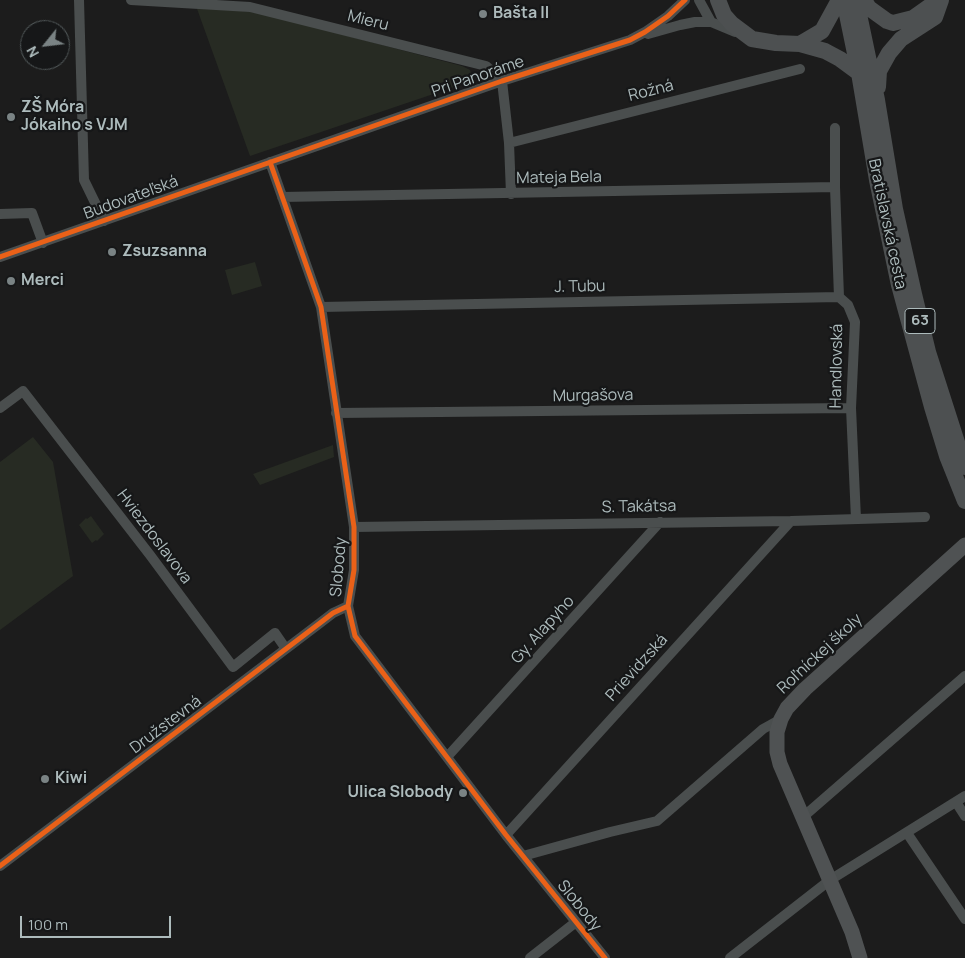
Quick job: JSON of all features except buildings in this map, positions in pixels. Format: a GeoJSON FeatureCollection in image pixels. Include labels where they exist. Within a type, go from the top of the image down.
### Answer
{"type":"FeatureCollection","features":[{"type":"Feature","properties":{"kind":"main road"},"geometry":{"type":"LineString","coordinates":[[800,44],[822,31],[839,0]]}},
{"type":"Feature","properties":{"kind":"main road","name":"Bratislavská cesta"},"geometry":{"type":"LineString","coordinates":[[844,0],[859,73],[876,180],[899,285],[939,432],[965,501]]}},
{"type":"Feature","properties":{"kind":"main road","name":"Bratislavská cesta"},"geometry":{"type":"LineString","coordinates":[[856,0],[895,209],[914,294],[928,352],[965,467]]}},
{"type":"Feature","properties":{"kind":"main road"},"geometry":{"type":"LineString","coordinates":[[864,0],[869,8],[893,23],[913,18],[939,0]]}},
{"type":"Feature","properties":{"kind":"main road"},"geometry":{"type":"LineString","coordinates":[[876,100],[879,71],[889,53],[901,39],[934,18],[939,0]]}},
{"type":"Feature","properties":{"kind":"main road"},"geometry":{"type":"LineString","coordinates":[[716,2],[732,24],[752,39],[800,44],[825,51],[859,73]]}},
{"type":"Feature","properties":{"kind":"main road","name":"Roľníckej školy"},"geometry":{"type":"LineString","coordinates":[[860,958],[852,932],[786,779],[777,752],[777,732],[781,719],[788,708],[805,689],[965,545]]}},
{"type":"Feature","properties":{"kind":"street"},"geometry":{"type":"LineString","coordinates":[[79,0],[84,180],[104,221]]}},
{"type":"Feature","properties":{"kind":"street","name":"Mieru"},"geometry":{"type":"LineString","coordinates":[[131,0],[250,7],[486,66],[502,81]]}},
{"type":"Feature","properties":{"kind":"street","name":"Pri Panoráme"},"geometry":{"type":"LineString","coordinates":[[270,162],[502,81],[630,40],[668,16],[685,0]]}},
{"type":"Feature","properties":{"kind":"street"},"geometry":{"type":"LineString","coordinates":[[699,0],[711,22]]}},
{"type":"Feature","properties":{"kind":"street"},"geometry":{"type":"LineString","coordinates":[[630,40],[680,25],[711,22],[752,39]]}},
{"type":"Feature","properties":{"kind":"street","name":"Rožná"},"geometry":{"type":"LineString","coordinates":[[509,143],[800,69]]}},
{"type":"Feature","properties":{"kind":"street"},"geometry":{"type":"LineString","coordinates":[[502,81],[509,143],[511,194]]}},
{"type":"Feature","properties":{"kind":"street"},"geometry":{"type":"LineString","coordinates":[[835,128],[839,297]]}},
{"type":"Feature","properties":{"kind":"street","name":"Budovateľská"},"geometry":{"type":"LineString","coordinates":[[0,257],[270,162]]}},
{"type":"Feature","properties":{"kind":"street","name":"Slobody"},"geometry":{"type":"LineString","coordinates":[[270,162],[320,307],[354,527],[354,570],[348,606],[354,636],[506,835],[605,958]]}},
{"type":"Feature","properties":{"kind":"street","name":"Mateja Bela"},"geometry":{"type":"LineString","coordinates":[[282,197],[835,187]]}},
{"type":"Feature","properties":{"kind":"street"},"geometry":{"type":"LineString","coordinates":[[0,214],[32,213],[42,243]]}},
{"type":"Feature","properties":{"kind":"street","name":"J. Tubu"},"geometry":{"type":"LineString","coordinates":[[320,307],[839,297]]}},
{"type":"Feature","properties":{"kind":"street","name":"Handlovská"},"geometry":{"type":"LineString","coordinates":[[839,297],[848,305],[855,322],[851,408],[856,519]]}},
{"type":"Feature","properties":{"kind":"street","name":"Hviezdoslavova"},"geometry":{"type":"LineString","coordinates":[[0,408],[23,391],[144,547],[233,667],[275,633],[286,649]]}},
{"type":"Feature","properties":{"kind":"street","name":"Murgašova"},"geometry":{"type":"LineString","coordinates":[[336,413],[851,408]]}},
{"type":"Feature","properties":{"kind":"street","name":"S. Takátsa"},"geometry":{"type":"LineString","coordinates":[[354,527],[791,521],[926,516]]}},
{"type":"Feature","properties":{"kind":"street","name":"Prievidzská"},"geometry":{"type":"LineString","coordinates":[[506,835],[791,521]]}},
{"type":"Feature","properties":{"kind":"street","name":"Gy. Alapyho"},"geometry":{"type":"LineString","coordinates":[[447,757],[660,522]]}},
{"type":"Feature","properties":{"kind":"street","name":"Družstevná"},"geometry":{"type":"LineString","coordinates":[[0,866],[333,613],[348,606]]}},
{"type":"Feature","properties":{"kind":"street"},"geometry":{"type":"LineString","coordinates":[[803,817],[965,676]]}},
{"type":"Feature","properties":{"kind":"street"},"geometry":{"type":"LineString","coordinates":[[523,856],[657,821],[763,729],[781,719]]}},
{"type":"Feature","properties":{"kind":"street"},"geometry":{"type":"LineString","coordinates":[[730,958],[830,880],[965,796]]}},
{"type":"Feature","properties":{"kind":"street"},"geometry":{"type":"LineString","coordinates":[[956,802],[965,816]]}},
{"type":"Feature","properties":{"kind":"street"},"geometry":{"type":"LineString","coordinates":[[907,833],[965,919]]}},
{"type":"Feature","properties":{"kind":"street"},"geometry":{"type":"LineString","coordinates":[[530,958],[576,922]]}},
{"type":"Feature","properties":{"kind":"shaded area"},"geometry":{"type":"Polygon","coordinates":[[[196,6],[261,13],[462,66],[470,70],[472,76],[469,82],[250,156],[196,6]]]}},
{"type":"Feature","properties":{"kind":"shaded area"},"geometry":{"type":"Polygon","coordinates":[[[255,262],[262,286],[232,295],[225,270],[255,262]]]}},
{"type":"Feature","properties":{"kind":"shaded area"},"geometry":{"type":"Polygon","coordinates":[[[33,437],[53,462],[73,576],[0,630],[0,462],[33,437]]]}},
{"type":"Feature","properties":{"kind":"shaded area"},"geometry":{"type":"Polygon","coordinates":[[[333,445],[334,457],[260,485],[253,474],[333,445]]]}},
{"type":"Feature","properties":{"kind":"shaded area"},"geometry":{"type":"Polygon","coordinates":[[[91,516],[104,534],[92,543],[79,525],[91,516]]]}},
{"type":"Feature","properties":{"kind":"cycle path"},"geometry":{"type":"LineString","coordinates":[[0,257],[502,81],[630,40],[668,16],[685,0]]}},
{"type":"Feature","properties":{"kind":"cycle path"},"geometry":{"type":"LineString","coordinates":[[270,162],[321,307],[354,527],[354,570],[348,606],[355,636],[506,835],[605,958]]}},
{"type":"Feature","properties":{"kind":"cycle path"},"geometry":{"type":"LineString","coordinates":[[0,866],[333,613],[348,606]]}},
{"type":"Feature","properties":{"kind":"place","name":"Bašta II"},"geometry":{"type":"Point","coordinates":[483,14]}},
{"type":"Feature","properties":{"kind":"place","name":"ZŠ Móra Jókaiho s VJM"},"geometry":{"type":"Point","coordinates":[11,117]}},
{"type":"Feature","properties":{"kind":"place","name":"Zsuzsanna"},"geometry":{"type":"Point","coordinates":[112,252]}},
{"type":"Feature","properties":{"kind":"place","name":"Merci"},"geometry":{"type":"Point","coordinates":[11,281]}},
{"type":"Feature","properties":{"kind":"place","name":"Kiwi"},"geometry":{"type":"Point","coordinates":[45,779]}},
{"type":"Feature","properties":{"kind":"place","name":"Ulica Slobody"},"geometry":{"type":"Point","coordinates":[463,793]}}]}
